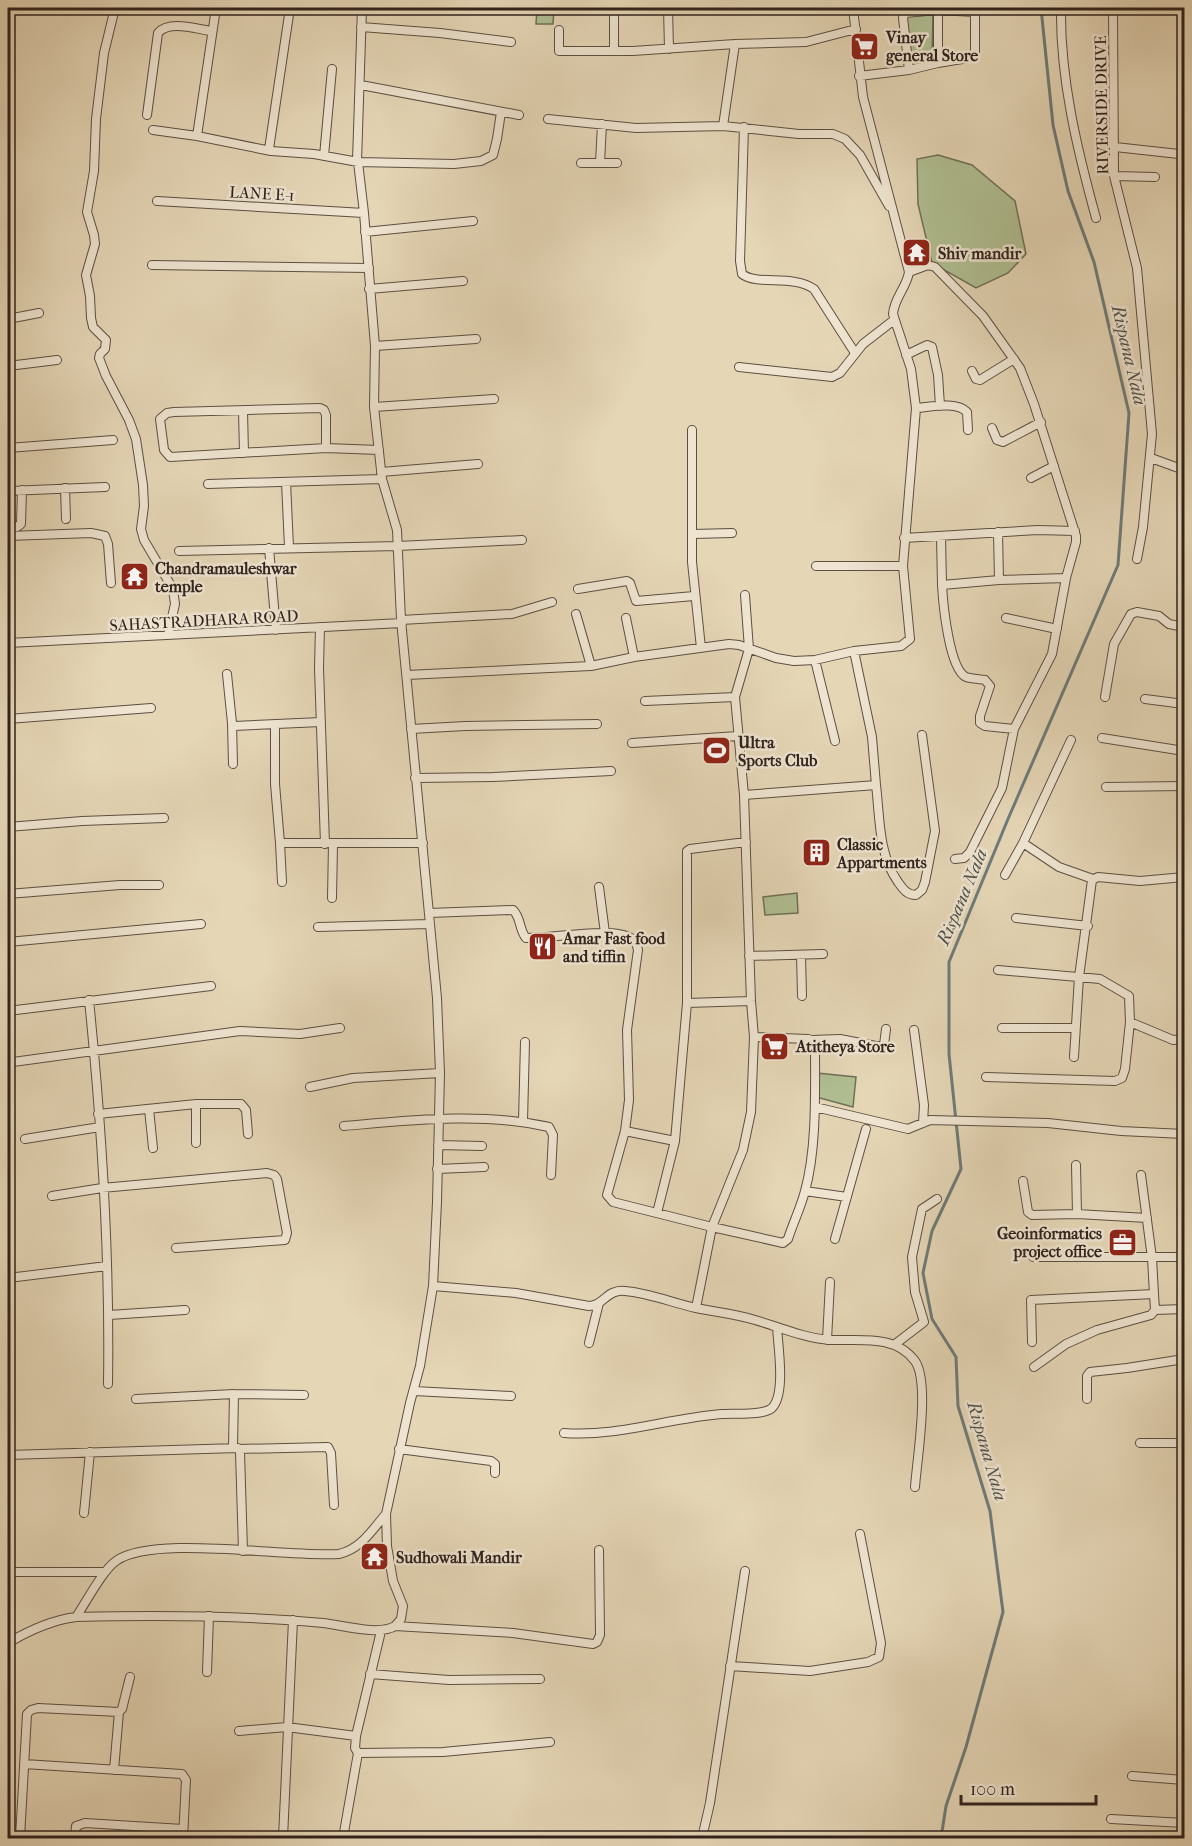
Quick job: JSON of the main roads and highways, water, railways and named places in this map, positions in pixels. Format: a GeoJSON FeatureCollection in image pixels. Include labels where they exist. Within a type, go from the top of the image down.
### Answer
{"type":"FeatureCollection","features":[{"type":"Feature","properties":{"kind":"waterway","name":"Rispana Nala"},"geometry":{"type":"LineString","coordinates":[[941,1838],[946,1806],[966,1747],[1003,1612],[990,1511],[958,1406],[956,1357],[932,1319],[923,1273],[932,1231],[961,1169],[949,1054],[949,962],[1118,565],[1129,413],[1094,262],[1068,191],[1053,125],[1041,8]]}},
{"type":"Feature","properties":{"kind":"place","name":"Vinay general Store"},"geometry":{"type":"Point","coordinates":[865,46]}},
{"type":"Feature","properties":{"kind":"place","name":"Shiv mandir"},"geometry":{"type":"Point","coordinates":[917,253]}},
{"type":"Feature","properties":{"kind":"place","name":"Chandramauleshwar temple"},"geometry":{"type":"Point","coordinates":[134,577]}},
{"type":"Feature","properties":{"kind":"place","name":"Ultra Sports Club"},"geometry":{"type":"Point","coordinates":[717,751]}},
{"type":"Feature","properties":{"kind":"place","name":"Classic Appartments"},"geometry":{"type":"Point","coordinates":[816,853]}},
{"type":"Feature","properties":{"kind":"place","name":"Amar Fast food and tiffin"},"geometry":{"type":"Point","coordinates":[542,947]}},
{"type":"Feature","properties":{"kind":"place","name":"Atitheya Store"},"geometry":{"type":"Point","coordinates":[775,1046]}},
{"type":"Feature","properties":{"kind":"place","name":"Geoinformatics project office"},"geometry":{"type":"Point","coordinates":[1123,1242]}},
{"type":"Feature","properties":{"kind":"place","name":"Sudhowali Mandir"},"geometry":{"type":"Point","coordinates":[375,1557]}}]}
